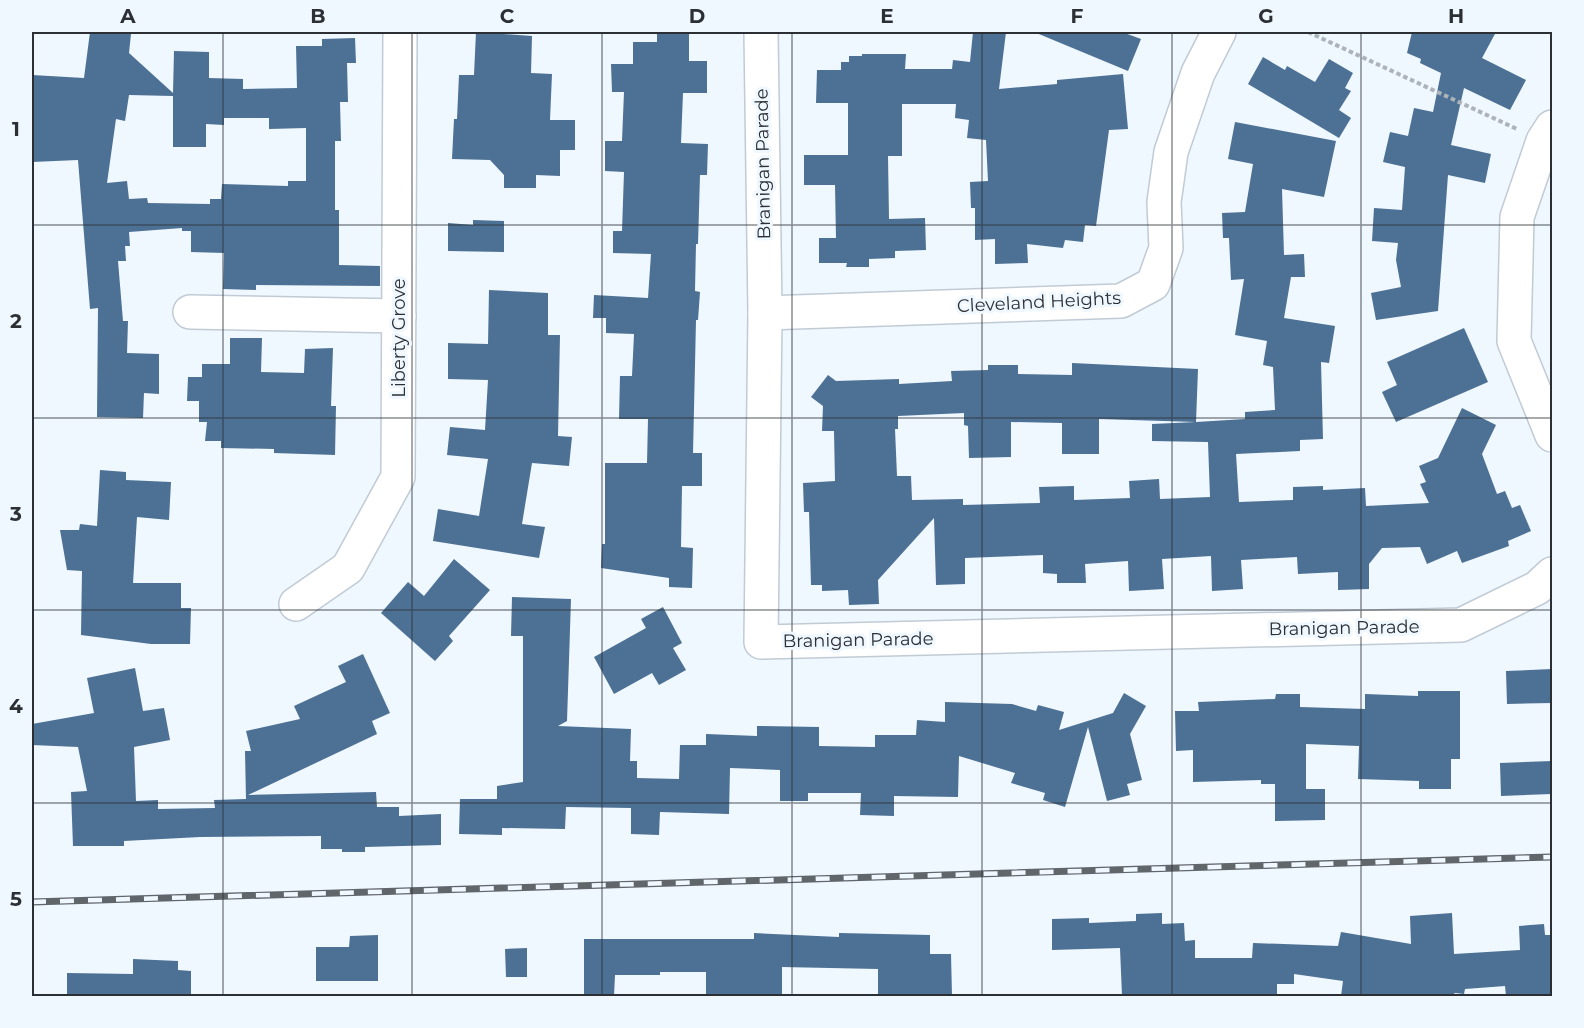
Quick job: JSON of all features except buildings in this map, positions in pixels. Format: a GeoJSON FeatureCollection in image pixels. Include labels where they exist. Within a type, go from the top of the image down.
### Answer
{"type":"FeatureCollection","features":[{"type":"Feature","properties":{"kind":"street","name":"Liberty Grove"},"geometry":{"type":"LineString","coordinates":[[296,604],[348,568],[398,477],[399,32]]}},
{"type":"Feature","properties":{"kind":"street","name":"Branigan Parade"},"geometry":{"type":"LineString","coordinates":[[761,32],[765,313],[761,642],[1461,625],[1537,588],[1552,574]]}},
{"type":"Feature","properties":{"kind":"street","name":"Cleveland Heights"},"geometry":{"type":"LineString","coordinates":[[765,313],[1121,301],[1153,284],[1166,248],[1164,202],[1171,152],[1198,73],[1219,32]]}},
{"type":"Feature","properties":{"kind":"street"},"geometry":{"type":"LineString","coordinates":[[1548,134],[1517,217],[1514,341],[1552,435]]}},
{"type":"Feature","properties":{"kind":"street"},"geometry":{"type":"LineString","coordinates":[[190,312],[399,316]]}},
{"type":"Feature","properties":{"kind":"path"},"geometry":{"type":"LineString","coordinates":[[1308,32],[1548,134]]}},
{"type":"Feature","properties":{"kind":"railway"},"geometry":{"type":"LineString","coordinates":[[32,902],[1552,857]]}}]}
